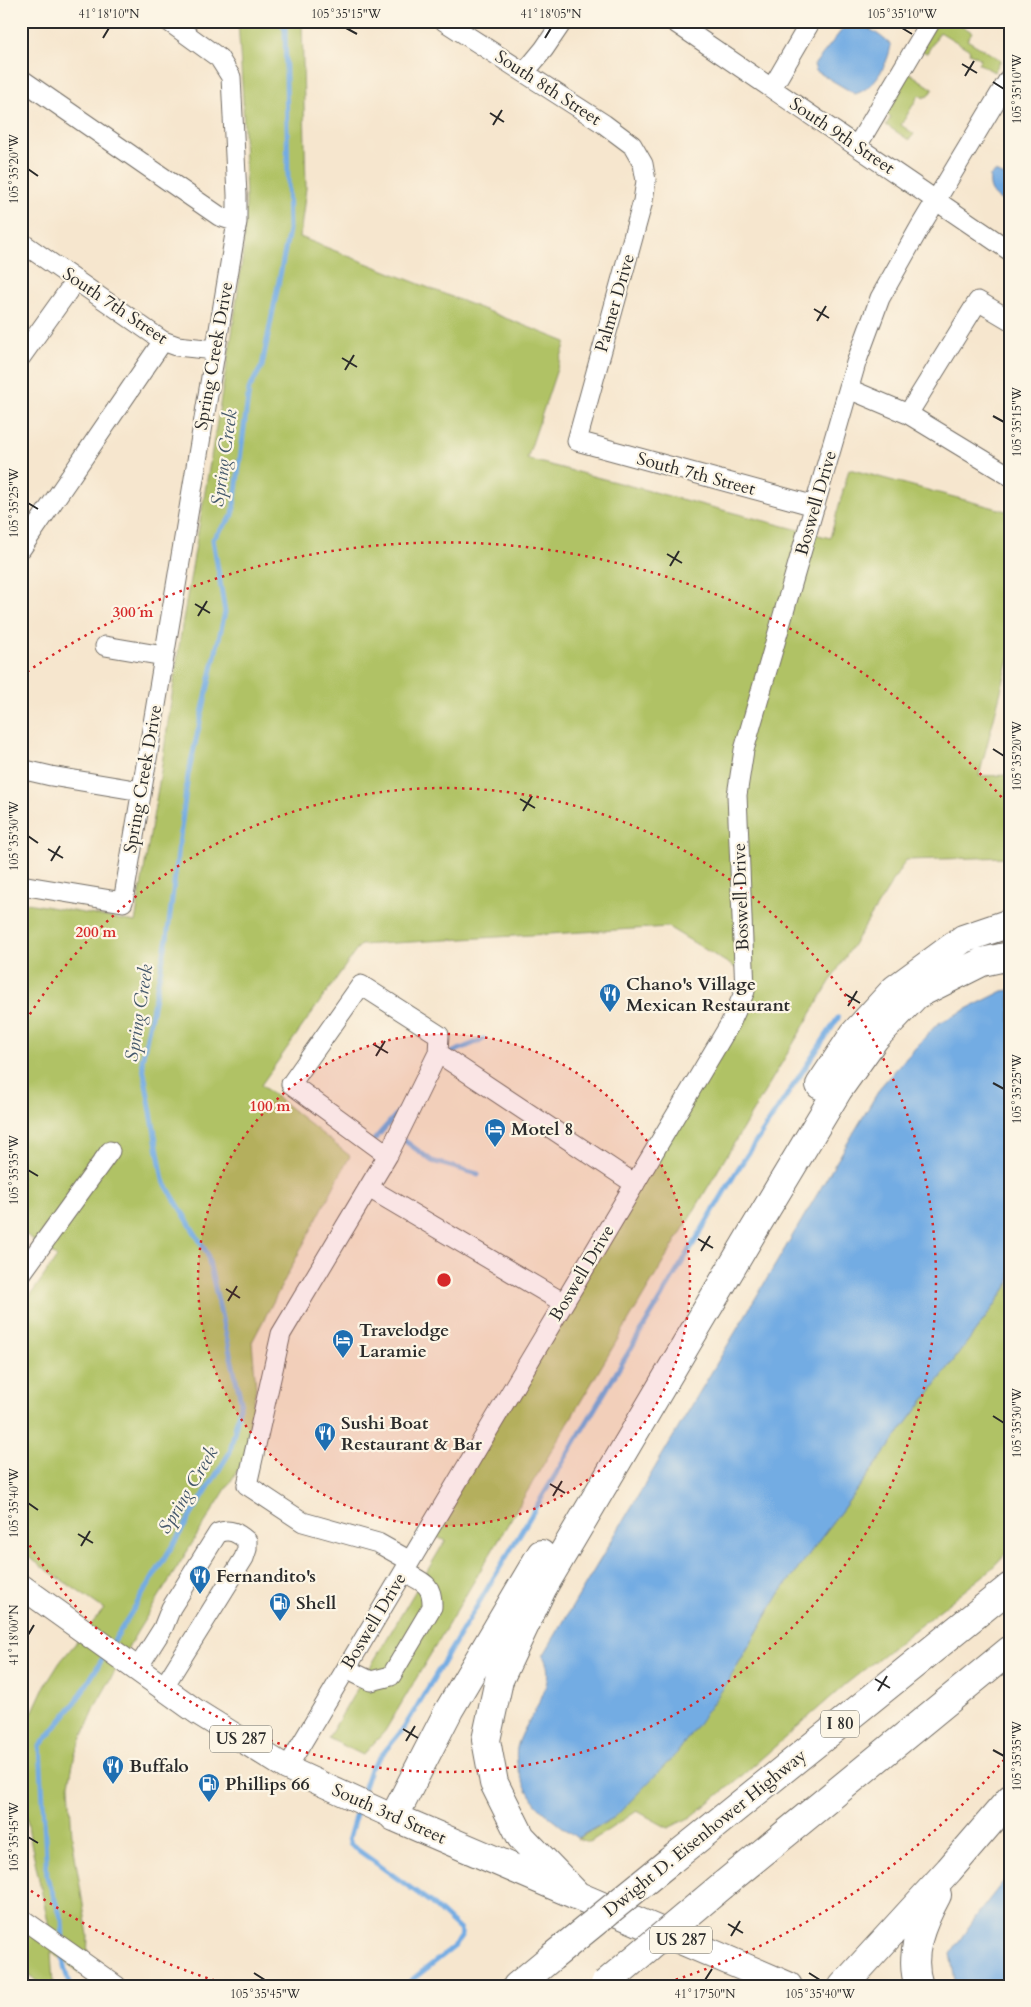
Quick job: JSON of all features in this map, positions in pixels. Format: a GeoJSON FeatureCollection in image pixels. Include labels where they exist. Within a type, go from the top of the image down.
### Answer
{"type":"FeatureCollection","features":[{"type":"Feature","properties":{"kind":"highway"},"geometry":{"type":"LineString","coordinates":[[394,1817],[449,1710],[816,1091],[854,1034],[895,989],[963,940],[1010,924]]}},
{"type":"Feature","properties":{"kind":"highway"},"geometry":{"type":"LineString","coordinates":[[394,1817],[418,1785],[542,1589],[838,1090],[876,1038],[916,995],[982,962],[1010,956]]}},
{"type":"Feature","properties":{"kind":"highway"},"geometry":{"type":"LineString","coordinates":[[915,1665],[1010,1578]]}},
{"type":"Feature","properties":{"kind":"highway","name":"Dwight D. Eisenhower Highway"},"geometry":{"type":"LineString","coordinates":[[517,1986],[1010,1587]]}},
{"type":"Feature","properties":{"kind":"highway"},"geometry":{"type":"LineString","coordinates":[[542,1589],[499,1680],[486,1740],[494,1783],[521,1837],[574,1894]]}},
{"type":"Feature","properties":{"kind":"highway"},"geometry":{"type":"LineString","coordinates":[[603,1985],[1010,1650]]}},
{"type":"Feature","properties":{"kind":"highway"},"geometry":{"type":"LineString","coordinates":[[843,1986],[949,1870],[1010,1799]]}},
{"type":"Feature","properties":{"kind":"highway","name":"South 3rd Street"},"geometry":{"type":"LineString","coordinates":[[394,1817],[788,1986]]}},
{"type":"Feature","properties":{"kind":"highway"},"geometry":{"type":"LineString","coordinates":[[919,1986],[915,1975],[916,1942],[927,1914],[949,1870]]}},
{"type":"Feature","properties":{"kind":"main road","name":"South 3rd Street"},"geometry":{"type":"LineString","coordinates":[[21,1586],[198,1712],[287,1768],[394,1817]]}},
{"type":"Feature","properties":{"kind":"street","name":"Spring Creek Drive"},"geometry":{"type":"LineString","coordinates":[[21,885],[123,902],[237,222],[231,76],[219,58],[168,21]]}},
{"type":"Feature","properties":{"kind":"street","name":"South 8th Street"},"geometry":{"type":"LineString","coordinates":[[444,21],[525,72],[632,144],[643,164]]}},
{"type":"Feature","properties":{"kind":"street"},"geometry":{"type":"LineString","coordinates":[[525,72],[563,21]]}},
{"type":"Feature","properties":{"kind":"street"},"geometry":{"type":"LineString","coordinates":[[772,88],[811,21]]}},
{"type":"Feature","properties":{"kind":"street"},"geometry":{"type":"LineString","coordinates":[[857,146],[931,21]]}},
{"type":"Feature","properties":{"kind":"street","name":"South 9th Street"},"geometry":{"type":"LineString","coordinates":[[682,24],[1010,251]]}},
{"type":"Feature","properties":{"kind":"street","name":"Boswell Drive"},"geometry":{"type":"LineString","coordinates":[[287,1768],[730,1024],[745,991],[737,796],[744,750],[849,388],[880,298],[1010,77]]}},
{"type":"Feature","properties":{"kind":"street"},"geometry":{"type":"LineString","coordinates":[[21,79],[219,216],[237,222]]}},
{"type":"Feature","properties":{"kind":"street","name":"Palmer Drive"},"geometry":{"type":"LineString","coordinates":[[577,441],[643,201],[646,181],[643,164]]}},
{"type":"Feature","properties":{"kind":"street","name":"South 7th Street"},"geometry":{"type":"LineString","coordinates":[[21,242],[163,341],[177,346],[215,350]]}},
{"type":"Feature","properties":{"kind":"street"},"geometry":{"type":"LineString","coordinates":[[21,357],[76,280]]}},
{"type":"Feature","properties":{"kind":"street"},"geometry":{"type":"LineString","coordinates":[[908,414],[978,301],[1010,320]]}},
{"type":"Feature","properties":{"kind":"street"},"geometry":{"type":"LineString","coordinates":[[21,549],[163,341]]}},
{"type":"Feature","properties":{"kind":"street"},"geometry":{"type":"LineString","coordinates":[[849,388],[908,414],[1010,476]]}},
{"type":"Feature","properties":{"kind":"street","name":"South 7th Street"},"geometry":{"type":"LineString","coordinates":[[577,441],[815,506]]}},
{"type":"Feature","properties":{"kind":"street"},"geometry":{"type":"LineString","coordinates":[[105,646],[164,656]]}},
{"type":"Feature","properties":{"kind":"street"},"geometry":{"type":"LineString","coordinates":[[21,769],[141,791]]}},
{"type":"Feature","properties":{"kind":"street"},"geometry":{"type":"LineString","coordinates":[[346,1669],[370,1681],[391,1676],[432,1607],[433,1595],[428,1585],[378,1542],[303,1522],[247,1485],[281,1334],[388,1155],[438,1053],[439,1035],[361,985],[291,1084],[388,1155]]}},
{"type":"Feature","properties":{"kind":"street"},"geometry":{"type":"LineString","coordinates":[[438,1053],[635,1184]]}},
{"type":"Feature","properties":{"kind":"street"},"geometry":{"type":"LineString","coordinates":[[21,1274],[110,1151]]}},
{"type":"Feature","properties":{"kind":"street"},"geometry":{"type":"LineString","coordinates":[[369,1188],[564,1303]]}},
{"type":"Feature","properties":{"kind":"street"},"geometry":{"type":"LineString","coordinates":[[137,1669],[163,1628],[171,1608],[218,1533],[224,1530],[232,1531],[248,1541],[248,1549],[244,1558],[163,1688]]}},
{"type":"Feature","properties":{"kind":"street"},"geometry":{"type":"LineString","coordinates":[[21,1918],[117,1986]]}},
{"type":"Feature","properties":{"kind":"green space"},"geometry":{"type":"Polygon","coordinates":[[[238,21],[302,21],[306,188],[300,237],[566,342],[527,459],[830,538],[849,469],[1010,512],[1010,656],[979,776],[1010,775],[1010,857],[906,860],[831,980],[385,1731],[363,1755],[328,1738],[445,1541],[428,1532],[730,1024],[744,973],[668,927],[360,945],[261,1085],[350,1156],[252,1342],[256,1388],[244,1460],[137,1632],[96,1705],[75,1754],[69,1784],[72,1837],[88,1935],[87,1964],[117,1986],[91,1986],[86,1977],[51,1951],[53,1986],[45,1986],[21,1971],[21,1918],[49,1938],[48,1921],[30,1838],[22,1784],[25,1728],[43,1689],[60,1662],[104,1609],[21,1552],[21,1309],[57,1257],[21,1231],[21,902],[135,922],[161,771],[182,626],[232,334],[243,254],[246,203],[243,99],[238,21]]]}},
{"type":"Feature","properties":{"kind":"green space"},"geometry":{"type":"Polygon","coordinates":[[[938,21],[954,21],[972,32],[967,40],[1001,60],[994,72],[978,63],[981,59],[969,53],[970,50],[940,32],[927,53],[920,50],[938,21]]]}},
{"type":"Feature","properties":{"kind":"green space"},"geometry":{"type":"Polygon","coordinates":[[[908,72],[933,89],[927,97],[925,96],[924,98],[919,95],[901,125],[914,134],[909,140],[886,125],[891,117],[883,112],[908,72]]]}},
{"type":"Feature","properties":{"kind":"green space"},"geometry":{"type":"Polygon","coordinates":[[[1010,1282],[1010,1549],[988,1572],[846,1684],[737,1780],[691,1817],[668,1828],[637,1811],[590,1842],[577,1839],[615,1817],[727,1683],[780,1593],[992,1309],[1010,1282]]]}},
{"type":"Feature","properties":{"kind":"water"},"geometry":{"type":"Polygon","coordinates":[[[849,21],[872,30],[891,45],[887,60],[879,75],[868,87],[855,94],[816,71],[814,65],[849,21]]]}},
{"type":"Feature","properties":{"kind":"water"},"geometry":{"type":"Polygon","coordinates":[[[995,172],[1010,178],[1010,206],[997,197],[990,187],[990,176],[995,172]]]}},
{"type":"Feature","properties":{"kind":"water"},"geometry":{"type":"Polygon","coordinates":[[[1010,990],[1010,1282],[992,1309],[780,1593],[727,1683],[677,1753],[615,1817],[577,1838],[538,1806],[523,1783],[518,1769],[517,1748],[539,1702],[547,1678],[547,1667],[543,1656],[882,1085],[937,1024],[1003,991],[1010,990]]]}},
{"type":"Feature","properties":{"kind":"water"},"geometry":{"type":"Polygon","coordinates":[[[1010,1873],[1010,1986],[956,1986],[950,1954],[977,1915],[1010,1873]]]}},
{"type":"Feature","properties":{"kind":"waterway","name":"Spring Creek"},"geometry":{"type":"LineString","coordinates":[[112,1644],[230,1452],[241,1401],[207,1253],[163,1180],[142,1061],[167,938],[188,775],[225,612],[213,539],[233,515],[249,389],[262,366],[289,230],[285,27],[277,21]]}},
{"type":"Feature","properties":{"kind":"waterway"},"geometry":{"type":"LineString","coordinates":[[361,1796],[370,1769],[404,1728],[738,1169],[838,1018]]}},
{"type":"Feature","properties":{"kind":"waterway"},"geometry":{"type":"LineString","coordinates":[[448,1055],[484,1039]]}},
{"type":"Feature","properties":{"kind":"waterway"},"geometry":{"type":"LineString","coordinates":[[374,1140],[403,1107]]}},
{"type":"Feature","properties":{"kind":"waterway"},"geometry":{"type":"LineString","coordinates":[[401,1138],[432,1161],[478,1174]]}},
{"type":"Feature","properties":{"kind":"waterway","name":"Spring Creek"},"geometry":{"type":"LineString","coordinates":[[63,1943],[62,1920],[47,1877],[40,1746],[78,1699],[106,1653]]}},
{"type":"Feature","properties":{"kind":"waterway"},"geometry":{"type":"LineString","coordinates":[[358,1807],[349,1838],[351,1845],[430,1902],[460,1930],[462,1936],[455,1946],[404,1986]]}},
{"type":"Feature","properties":{"kind":"waterway","name":"Spring Creek"},"geometry":{"type":"LineString","coordinates":[[63,1954],[64,1967],[70,1986]]}},
{"type":"Feature","properties":{"kind":"place","name":"Chano's Village Mexican Restaurant"},"geometry":{"type":"Point","coordinates":[610,1013]}},
{"type":"Feature","properties":{"kind":"place","name":"Motel 8"},"geometry":{"type":"Point","coordinates":[495,1148]}},
{"type":"Feature","properties":{"kind":"place","name":"Travelodge Laramie"},"geometry":{"type":"Point","coordinates":[343,1359]}},
{"type":"Feature","properties":{"kind":"place","name":"Sushi Boat Restaurant & Bar"},"geometry":{"type":"Point","coordinates":[325,1452]}},
{"type":"Feature","properties":{"kind":"place","name":"Fernandito's"},"geometry":{"type":"Point","coordinates":[200,1595]}},
{"type":"Feature","properties":{"kind":"place","name":"Shell"},"geometry":{"type":"Point","coordinates":[280,1622]}},
{"type":"Feature","properties":{"kind":"place","name":"Buffalo"},"geometry":{"type":"Point","coordinates":[113,1785]}},
{"type":"Feature","properties":{"kind":"place","name":"Phillips 66"},"geometry":{"type":"Point","coordinates":[209,1803]}}]}
